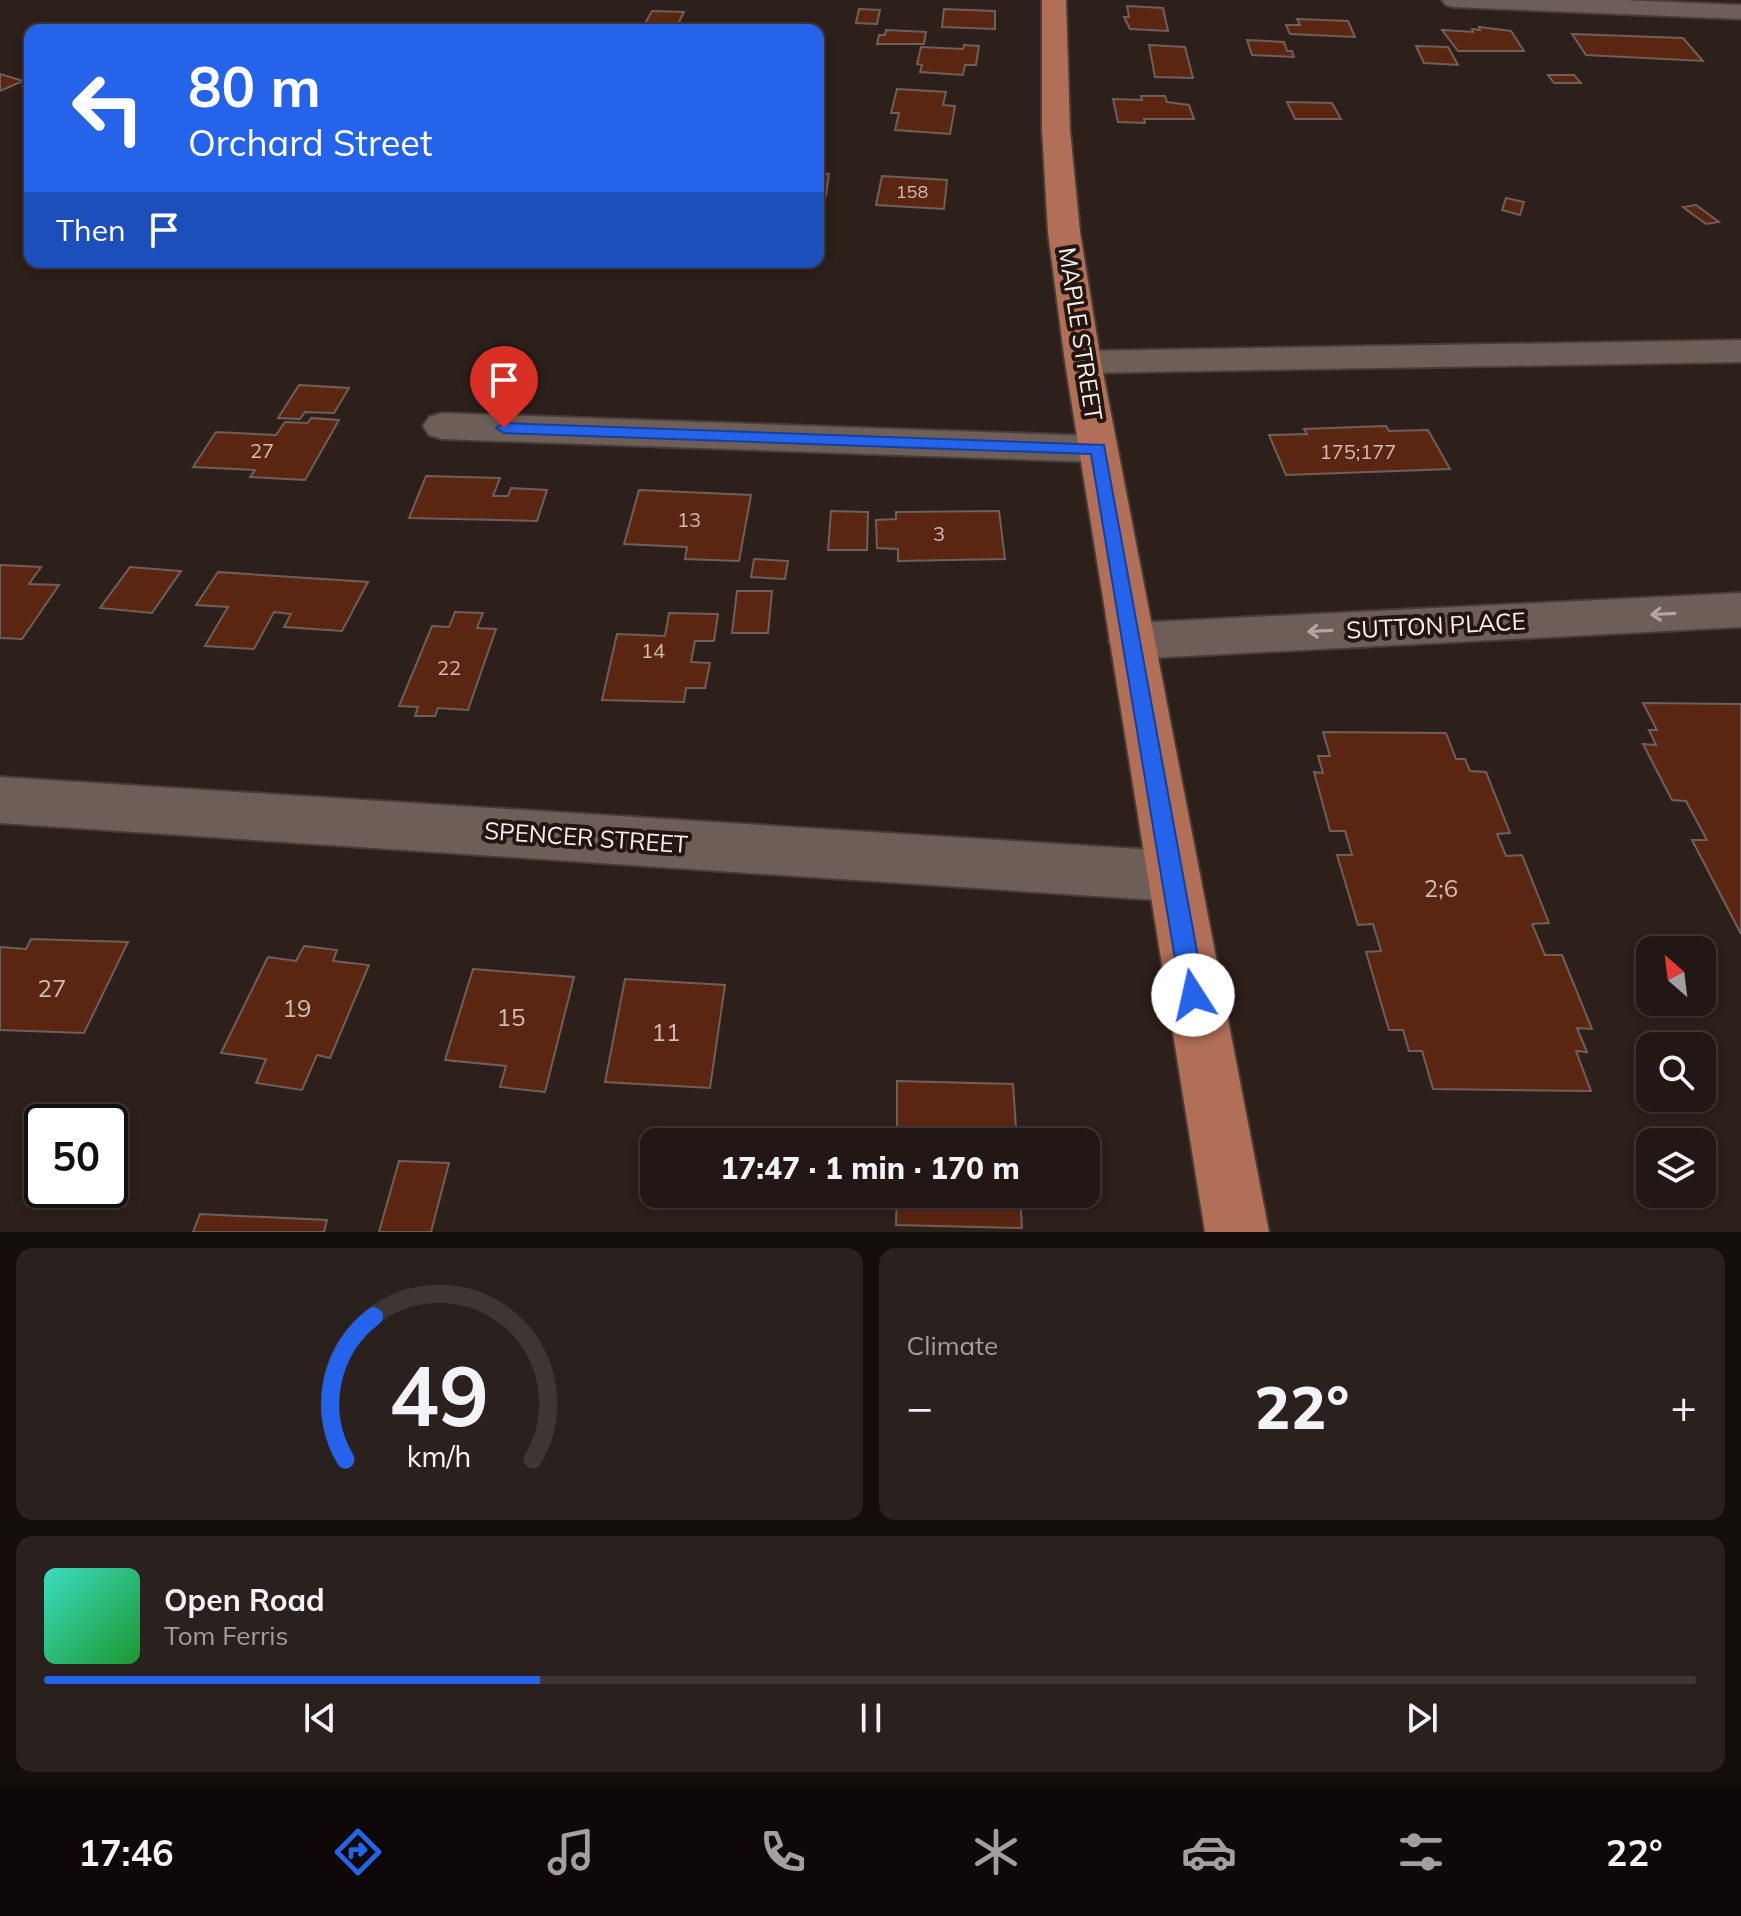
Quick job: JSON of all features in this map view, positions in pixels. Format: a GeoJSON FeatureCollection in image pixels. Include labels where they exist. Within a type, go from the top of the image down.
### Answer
{"type":"FeatureCollection","features":[{"type":"Feature","properties":{"kind":"main road","name":"MAPLE STREET"},"geometry":{"type":"LineString","coordinates":[[1054,0],[1056,130],[1064,232],[1083,362],[1171,876],[1237,1232]]}},
{"type":"Feature","properties":{"kind":"street"},"geometry":{"type":"LineString","coordinates":[[1454,0],[1741,12]]}},
{"type":"Feature","properties":{"kind":"street"},"geometry":{"type":"LineString","coordinates":[[1083,362],[1741,351]]}},
{"type":"Feature","properties":{"kind":"street"},"geometry":{"type":"LineString","coordinates":[[442,426],[1098,449]]}},
{"type":"Feature","properties":{"kind":"street","name":"SUTTON PLACE"},"geometry":{"type":"LineString","coordinates":[[1131,641],[1741,610]]}},
{"type":"Feature","properties":{"kind":"street","name":"SPENCER STREET"},"geometry":{"type":"LineString","coordinates":[[0,800],[1171,876]]}},
{"type":"Feature","properties":{"kind":"building"},"geometry":{"type":"Polygon","coordinates":[[[1127,6],[1163,8],[1168,31],[1130,29],[1124,17],[1129,17],[1127,6]]]}},
{"type":"Feature","properties":{"kind":"building"},"geometry":{"type":"Polygon","coordinates":[[[859,9],[880,10],[877,24],[856,23],[859,9]]]}},
{"type":"Feature","properties":{"kind":"building"},"geometry":{"type":"Polygon","coordinates":[[[944,9],[995,11],[995,29],[942,27],[944,9]]]}},
{"type":"Feature","properties":{"kind":"building"},"geometry":{"type":"Polygon","coordinates":[[[652,11],[684,12],[678,24],[645,24],[652,11]]]}},
{"type":"Feature","properties":{"kind":"building"},"geometry":{"type":"Polygon","coordinates":[[[1297,19],[1348,21],[1355,37],[1290,34],[1286,25],[1300,25],[1297,19]]]}},
{"type":"Feature","properties":{"kind":"building"},"geometry":{"type":"Polygon","coordinates":[[[1479,27],[1511,31],[1524,51],[1458,51],[1442,30],[1473,32],[1472,29],[1480,30],[1479,27]]]}},
{"type":"Feature","properties":{"kind":"building"},"geometry":{"type":"Polygon","coordinates":[[[886,30],[926,32],[924,44],[877,44],[879,35],[885,35],[886,30]]]}},
{"type":"Feature","properties":{"kind":"building"},"geometry":{"type":"Polygon","coordinates":[[[1572,34],[1683,38],[1703,61],[1586,55],[1572,34]]]}},
{"type":"Feature","properties":{"kind":"building"},"geometry":{"type":"Polygon","coordinates":[[[1247,40],[1284,42],[1287,51],[1292,51],[1294,57],[1252,55],[1247,40]]]}},
{"type":"Feature","properties":{"kind":"building"},"geometry":{"type":"Polygon","coordinates":[[[964,45],[979,46],[976,65],[965,65],[963,75],[920,72],[922,65],[917,64],[921,47],[963,49],[964,45]]]}},
{"type":"Feature","properties":{"kind":"building"},"geometry":{"type":"Polygon","coordinates":[[[1149,45],[1185,47],[1193,78],[1155,77],[1149,45]]]}},
{"type":"Feature","properties":{"kind":"building"},"geometry":{"type":"Polygon","coordinates":[[[1416,46],[1448,47],[1458,65],[1424,63],[1416,46]]]}},
{"type":"Feature","properties":{"kind":"building"},"geometry":{"type":"Polygon","coordinates":[[[0,74],[23,81],[0,91],[0,74]]]}},
{"type":"Feature","properties":{"kind":"building"},"geometry":{"type":"Polygon","coordinates":[[[1548,75],[1574,75],[1581,83],[1554,83],[1548,75]]]}},
{"type":"Feature","properties":{"kind":"building"},"geometry":{"type":"Polygon","coordinates":[[[897,89],[946,92],[943,105],[955,106],[950,134],[895,130],[899,113],[891,113],[897,89]]]}},
{"type":"Feature","properties":{"kind":"building"},"geometry":{"type":"Polygon","coordinates":[[[1141,96],[1165,96],[1167,102],[1189,105],[1194,119],[1118,122],[1113,99],[1142,100],[1141,96]]]}},
{"type":"Feature","properties":{"kind":"building"},"geometry":{"type":"Polygon","coordinates":[[[1287,102],[1332,103],[1341,119],[1295,119],[1287,102]]]}},
{"type":"Feature","properties":{"kind":"building"},"geometry":{"type":"Polygon","coordinates":[[[824,174],[829,174],[824,196],[824,174]]]}},
{"type":"Feature","properties":{"kind":"building"},"geometry":{"type":"Polygon","coordinates":[[[882,176],[947,180],[944,209],[876,205],[882,176]]]}},
{"type":"Feature","properties":{"kind":"building"},"geometry":{"type":"Polygon","coordinates":[[[1506,198],[1524,202],[1520,215],[1502,210],[1506,198]]]}},
{"type":"Feature","properties":{"kind":"building"},"geometry":{"type":"Polygon","coordinates":[[[1696,205],[1719,222],[1706,224],[1683,207],[1696,205]]]}},
{"type":"Feature","properties":{"kind":"building"},"geometry":{"type":"Polygon","coordinates":[[[299,385],[349,388],[334,413],[305,412],[300,419],[278,418],[299,385]]]}},
{"type":"Feature","properties":{"kind":"building"},"geometry":{"type":"Polygon","coordinates":[[[311,418],[339,420],[305,480],[250,477],[255,470],[193,467],[216,432],[276,435],[285,422],[308,423],[311,418]]]}},
{"type":"Feature","properties":{"kind":"building"},"geometry":{"type":"Polygon","coordinates":[[[1386,426],[1389,431],[1428,430],[1450,469],[1286,475],[1269,435],[1307,434],[1304,429],[1386,426]]]}},
{"type":"Feature","properties":{"kind":"building"},"geometry":{"type":"Polygon","coordinates":[[[426,476],[500,478],[493,496],[508,496],[511,488],[547,490],[537,521],[409,518],[426,476]]]}},
{"type":"Feature","properties":{"kind":"building"},"geometry":{"type":"Polygon","coordinates":[[[639,490],[751,495],[739,561],[685,559],[687,547],[624,544],[639,490]]]}},
{"type":"Feature","properties":{"kind":"building"},"geometry":{"type":"Polygon","coordinates":[[[831,511],[868,512],[867,550],[828,550],[831,511]]]}},
{"type":"Feature","properties":{"kind":"building"},"geometry":{"type":"Polygon","coordinates":[[[999,511],[1005,559],[898,561],[898,549],[877,548],[876,520],[896,519],[896,512],[999,511]]]}},
{"type":"Feature","properties":{"kind":"building"},"geometry":{"type":"Polygon","coordinates":[[[754,559],[788,561],[785,579],[751,577],[754,559]]]}},
{"type":"Feature","properties":{"kind":"building"},"geometry":{"type":"Polygon","coordinates":[[[0,565],[41,567],[29,584],[59,585],[22,639],[0,638],[0,565]]]}},
{"type":"Feature","properties":{"kind":"building"},"geometry":{"type":"Polygon","coordinates":[[[130,567],[181,571],[152,613],[100,608],[130,567]]]}},
{"type":"Feature","properties":{"kind":"building"},"geometry":{"type":"Polygon","coordinates":[[[218,572],[368,582],[342,631],[284,627],[291,614],[274,612],[254,649],[205,646],[228,607],[196,605],[218,572]]]}},
{"type":"Feature","properties":{"kind":"building"},"geometry":{"type":"Polygon","coordinates":[[[737,591],[772,591],[768,633],[732,633],[737,591]]]}},
{"type":"Feature","properties":{"kind":"building"},"geometry":{"type":"Polygon","coordinates":[[[455,612],[483,613],[477,628],[496,629],[468,710],[438,708],[435,716],[415,716],[418,707],[399,706],[432,626],[449,627],[455,612]]]}},
{"type":"Feature","properties":{"kind":"building"},"geometry":{"type":"Polygon","coordinates":[[[669,613],[718,614],[714,641],[695,641],[691,662],[710,663],[705,688],[686,688],[684,702],[602,700],[617,634],[665,636],[669,613]]]}},
{"type":"Feature","properties":{"kind":"building"},"geometry":{"type":"Polygon","coordinates":[[[1643,703],[1741,704],[1741,934],[1692,840],[1707,840],[1686,801],[1672,800],[1643,744],[1656,745],[1649,730],[1657,730],[1643,703]]]}},
{"type":"Feature","properties":{"kind":"building"},"geometry":{"type":"Polygon","coordinates":[[[1323,732],[1446,733],[1456,759],[1465,759],[1470,771],[1486,772],[1510,833],[1497,834],[1506,856],[1522,855],[1549,923],[1532,924],[1545,955],[1562,955],[1592,1029],[1577,1028],[1587,1052],[1576,1051],[1591,1091],[1433,1089],[1422,1051],[1409,1051],[1403,1030],[1389,1030],[1366,952],[1381,951],[1373,924],[1358,925],[1337,855],[1352,855],[1345,831],[1330,831],[1314,772],[1323,773],[1318,756],[1330,756],[1323,732]]]}},
{"type":"Feature","properties":{"kind":"building"},"geometry":{"type":"Polygon","coordinates":[[[31,939],[128,942],[84,1033],[0,1030],[0,947],[26,949],[31,939]]]}},
{"type":"Feature","properties":{"kind":"building"},"geometry":{"type":"Polygon","coordinates":[[[304,946],[337,950],[333,961],[369,965],[330,1058],[317,1055],[302,1090],[256,1083],[266,1059],[221,1053],[268,957],[296,961],[304,946]]]}},
{"type":"Feature","properties":{"kind":"building"},"geometry":{"type":"Polygon","coordinates":[[[473,969],[574,977],[545,1092],[500,1087],[506,1066],[445,1060],[473,969]]]}},
{"type":"Feature","properties":{"kind":"building"},"geometry":{"type":"Polygon","coordinates":[[[625,979],[725,985],[710,1088],[605,1082],[625,979]]]}},
{"type":"Feature","properties":{"kind":"building"},"geometry":{"type":"Polygon","coordinates":[[[897,1081],[1013,1084],[1016,1128],[897,1128],[897,1081]]]}},
{"type":"Feature","properties":{"kind":"building"},"geometry":{"type":"Polygon","coordinates":[[[399,1161],[449,1163],[431,1232],[379,1232],[399,1161]]]}},
{"type":"Feature","properties":{"kind":"building"},"geometry":{"type":"Polygon","coordinates":[[[897,1208],[1021,1208],[1022,1228],[896,1225],[897,1208]]]}},
{"type":"Feature","properties":{"kind":"building"},"geometry":{"type":"Polygon","coordinates":[[[200,1214],[327,1220],[324,1232],[193,1232],[200,1214]]]}},
{"type":"Feature","properties":{"kind":"route"},"geometry":{"type":"LineString","coordinates":[[504,428],[1098,449],[1193,995]]}}]}
